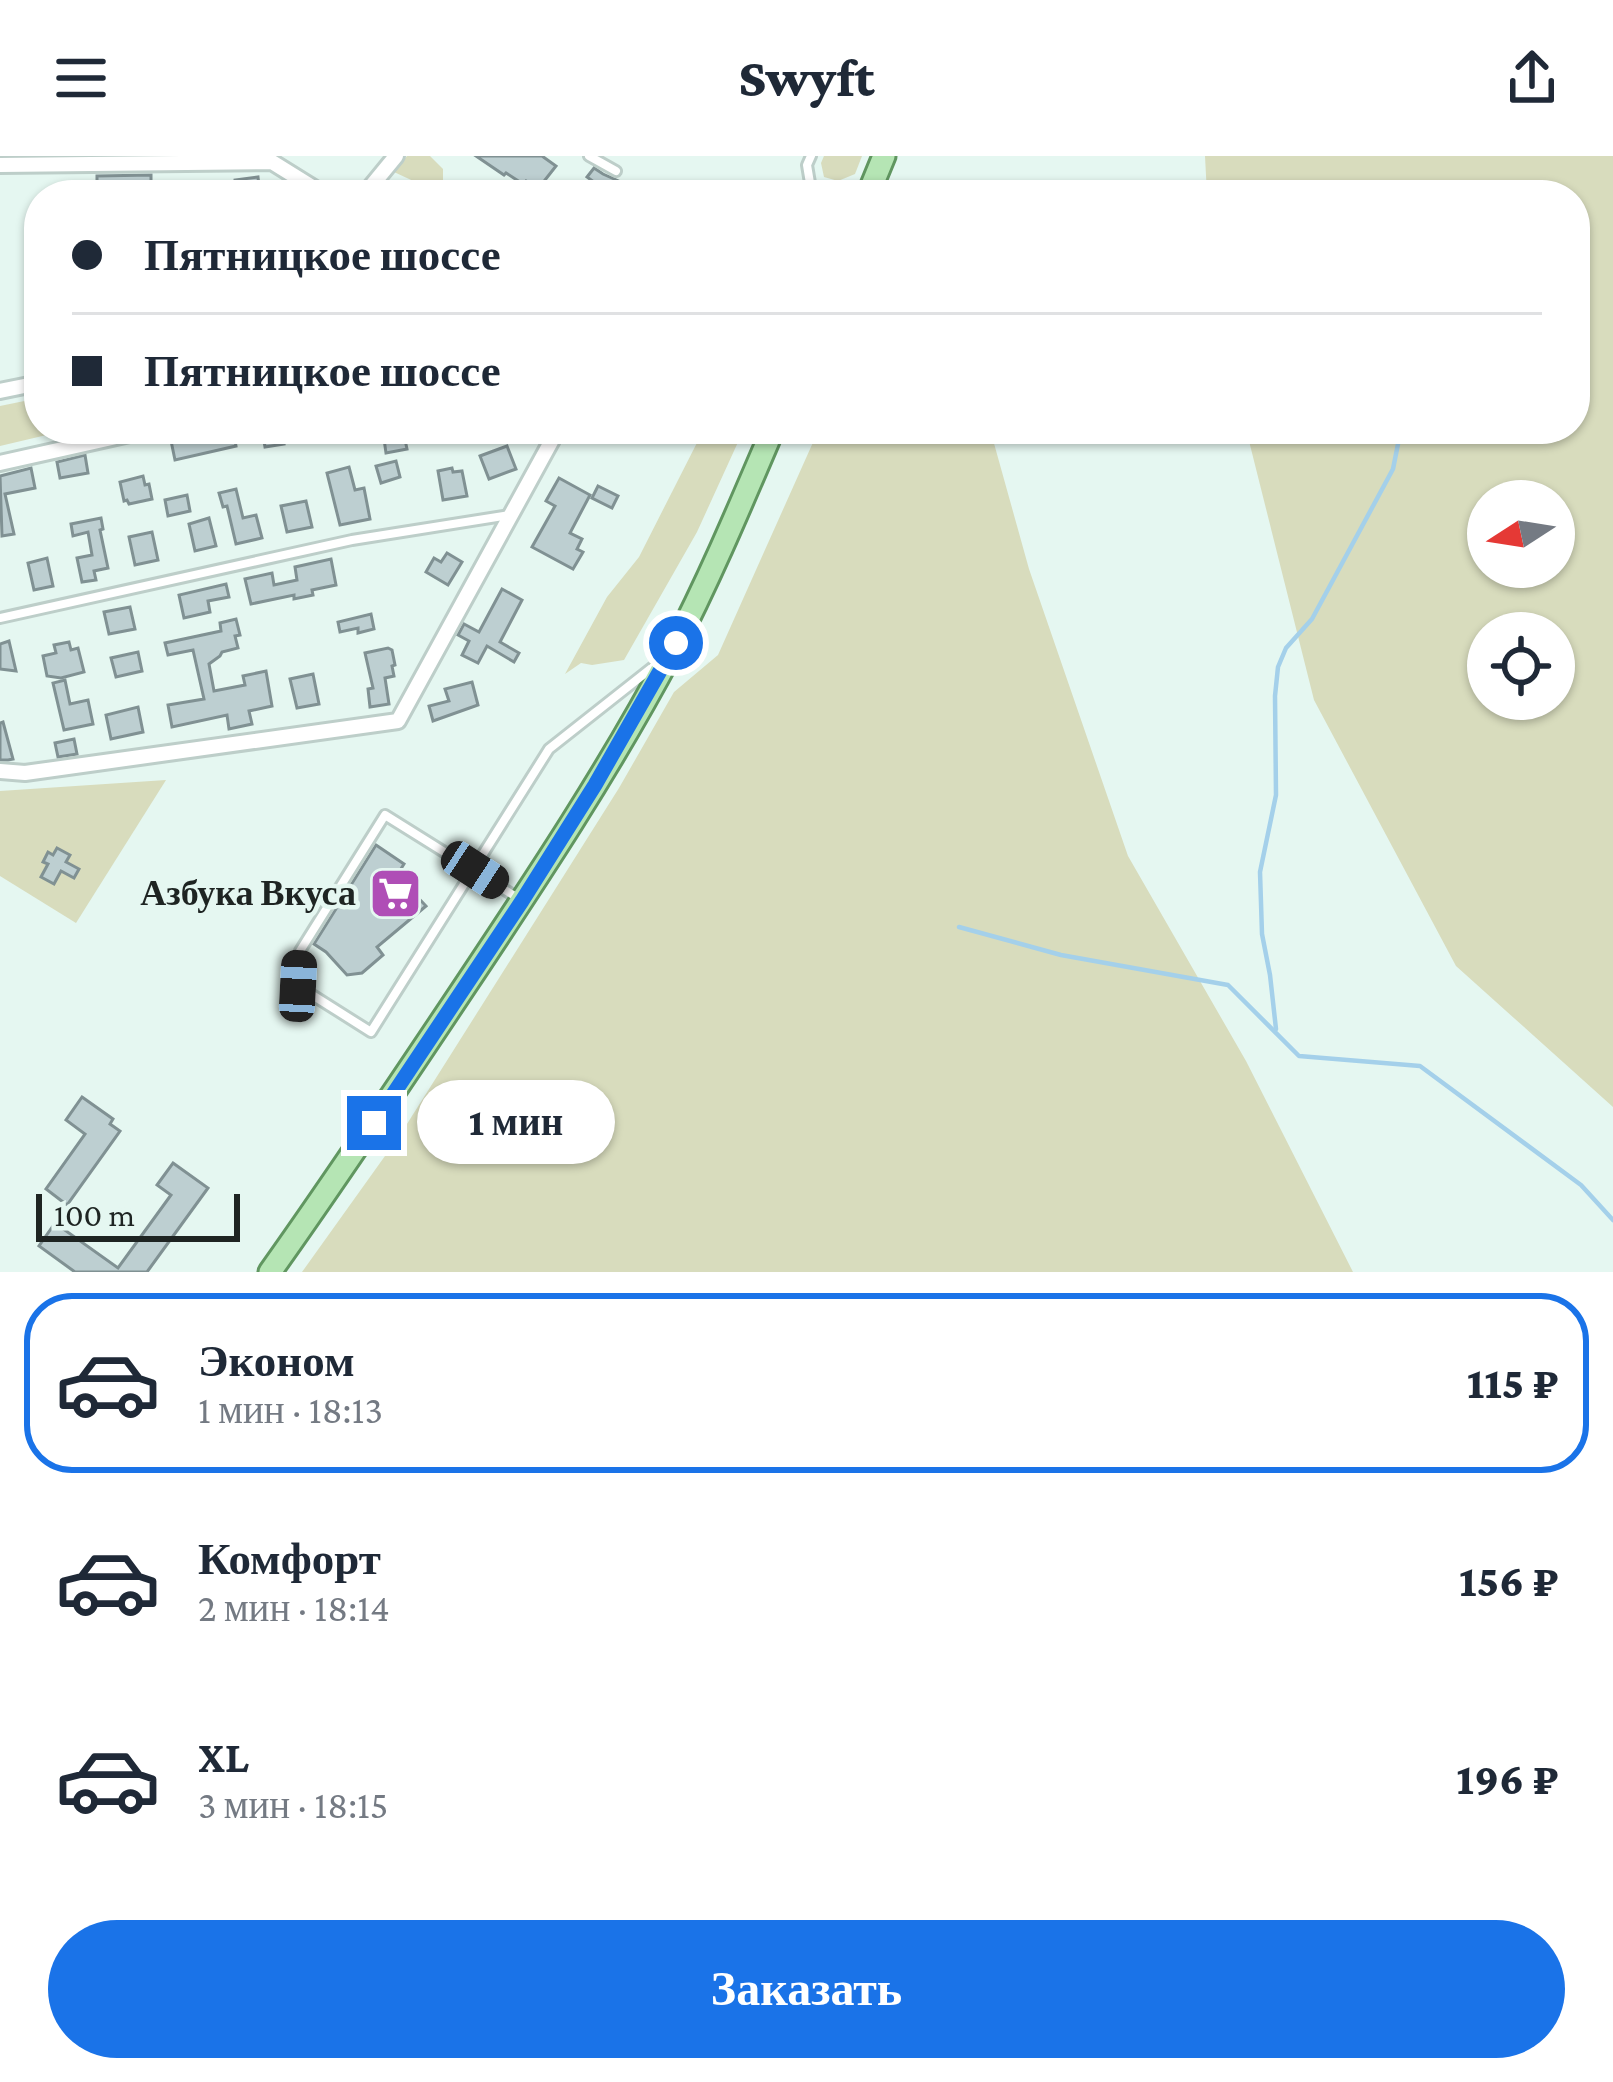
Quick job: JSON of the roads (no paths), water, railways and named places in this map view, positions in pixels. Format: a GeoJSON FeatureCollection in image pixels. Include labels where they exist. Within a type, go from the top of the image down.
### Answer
{"type":"FeatureCollection","features":[{"type":"Feature","properties":{"kind":"main road"},"geometry":{"type":"LineString","coordinates":[[270,1272],[522,901],[595,785],[670,653],[766,444]]}},
{"type":"Feature","properties":{"kind":"street"},"geometry":{"type":"LineString","coordinates":[[377,180],[397,156]]}},
{"type":"Feature","properties":{"kind":"street"},"geometry":{"type":"LineString","coordinates":[[0,165],[272,159],[303,180]]}},
{"type":"Feature","properties":{"kind":"street"},"geometry":{"type":"LineString","coordinates":[[0,463],[85,444]]}},
{"type":"Feature","properties":{"kind":"street"},"geometry":{"type":"LineString","coordinates":[[0,771],[25,773],[398,721],[550,444]]}},
{"type":"Feature","properties":{"kind":"lane"},"geometry":{"type":"LineString","coordinates":[[589,156],[616,171]]}},
{"type":"Feature","properties":{"kind":"lane"},"geometry":{"type":"LineString","coordinates":[[0,618],[352,539],[510,515]]}},
{"type":"Feature","properties":{"kind":"lane"},"geometry":{"type":"LineString","coordinates":[[522,901],[475,870],[385,815],[300,951],[298,986],[371,1032],[475,870],[549,749],[670,653]]}},
{"type":"Feature","properties":{"kind":"waterway"},"geometry":{"type":"LineString","coordinates":[[1276,1029],[1262,934],[1260,872],[1276,795],[1278,667],[1286,648],[1312,619],[1393,469],[1398,444]]}},
{"type":"Feature","properties":{"kind":"waterway"},"geometry":{"type":"LineString","coordinates":[[959,927],[1061,955],[1228,985],[1299,1056],[1420,1066],[1581,1185],[1613,1220]]}},
{"type":"Feature","properties":{"kind":"place","name":"Азбука Вкуса"},"geometry":{"type":"Point","coordinates":[395,893]}}]}
